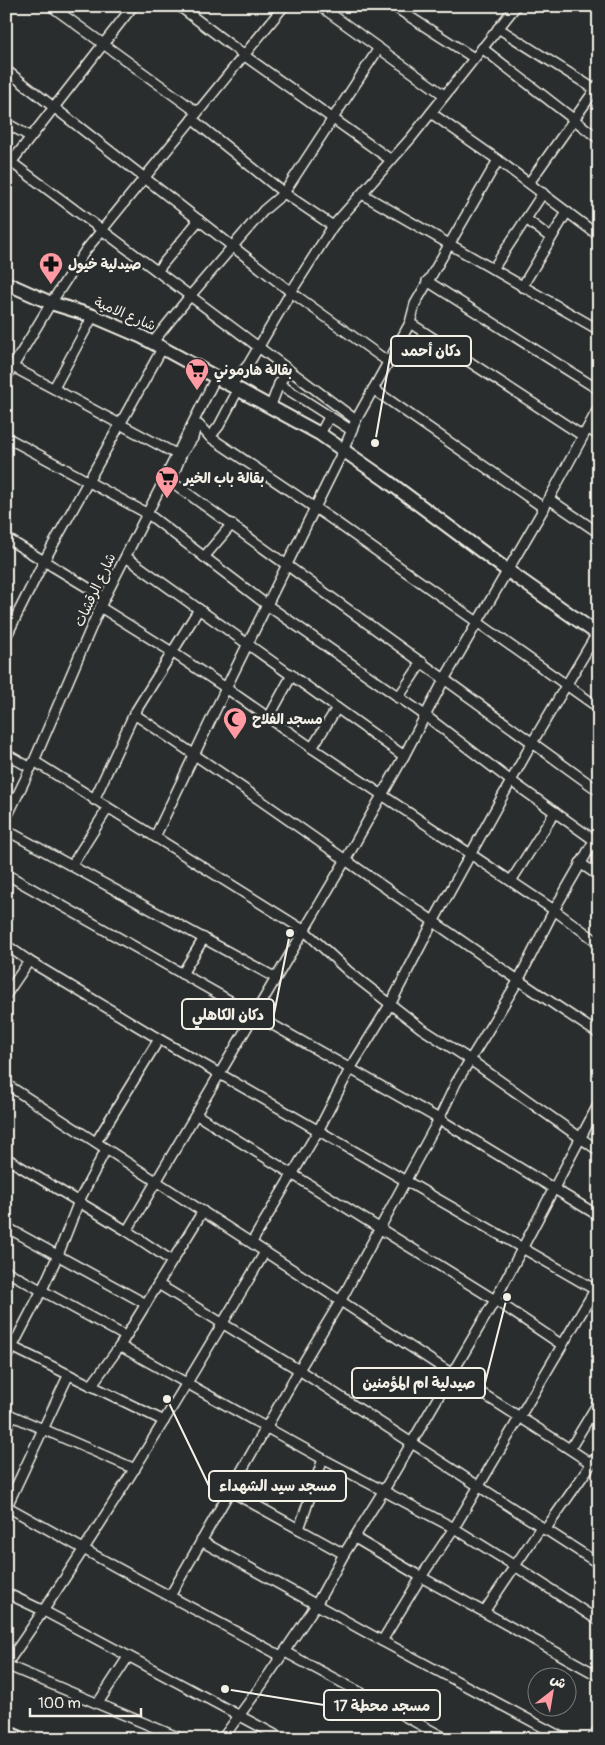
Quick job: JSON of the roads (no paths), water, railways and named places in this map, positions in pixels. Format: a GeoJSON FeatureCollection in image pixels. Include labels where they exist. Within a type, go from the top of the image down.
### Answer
{"type":"FeatureCollection","features":[{"type":"Feature","properties":{"kind":"street"},"geometry":{"type":"LineString","coordinates":[[51,6],[194,116],[284,193],[333,226]]}},
{"type":"Feature","properties":{"kind":"street"},"geometry":{"type":"LineString","coordinates":[[133,6],[9,166],[101,230],[356,420]]}},
{"type":"Feature","properties":{"kind":"street"},"geometry":{"type":"LineString","coordinates":[[179,6],[245,56],[391,160]]}},
{"type":"Feature","properties":{"kind":"street"},"geometry":{"type":"LineString","coordinates":[[6,378],[85,251],[284,6]]}},
{"type":"Feature","properties":{"kind":"street"},"geometry":{"type":"LineString","coordinates":[[320,6],[444,95]]}},
{"type":"Feature","properties":{"kind":"street"},"geometry":{"type":"LineString","coordinates":[[392,6],[474,58]]}},
{"type":"Feature","properties":{"kind":"street"},"geometry":{"type":"LineString","coordinates":[[210,437],[219,426],[233,387],[333,226],[431,112],[498,28],[511,8]]}},
{"type":"Feature","properties":{"kind":"street"},"geometry":{"type":"LineString","coordinates":[[498,28],[597,88],[529,183]]}},
{"type":"Feature","properties":{"kind":"street"},"geometry":{"type":"LineString","coordinates":[[6,637],[10,618],[44,561],[120,422],[158,345],[190,296],[264,210],[284,193],[379,48]]}},
{"type":"Feature","properties":{"kind":"street"},"geometry":{"type":"LineString","coordinates":[[482,48],[599,139]]}},
{"type":"Feature","properties":{"kind":"street"},"geometry":{"type":"LineString","coordinates":[[6,70],[291,292],[387,361]]}},
{"type":"Feature","properties":{"kind":"street"},"geometry":{"type":"LineString","coordinates":[[431,112],[599,236]]}},
{"type":"Feature","properties":{"kind":"street"},"geometry":{"type":"LineString","coordinates":[[6,123],[31,137]]}},
{"type":"Feature","properties":{"kind":"street"},"geometry":{"type":"LineString","coordinates":[[155,837],[286,565],[344,451],[351,430],[387,361],[410,323],[414,304],[498,160]]}},
{"type":"Feature","properties":{"kind":"street"},"geometry":{"type":"LineString","coordinates":[[493,269],[543,193]]}},
{"type":"Feature","properties":{"kind":"street"},"geometry":{"type":"LineString","coordinates":[[362,194],[599,330]]}},
{"type":"Feature","properties":{"kind":"street"},"geometry":{"type":"LineString","coordinates":[[522,287],[567,212]]}},
{"type":"Feature","properties":{"kind":"street"},"geometry":{"type":"LineString","coordinates":[[526,219],[551,238]]}},
{"type":"Feature","properties":{"kind":"street"},"geometry":{"type":"LineString","coordinates":[[157,271],[199,220]]}},
{"type":"Feature","properties":{"kind":"street"},"geometry":{"type":"LineString","coordinates":[[427,281],[599,390]]}},
{"type":"Feature","properties":{"kind":"street","name":"شارع الامية"},"geometry":{"type":"LineString","coordinates":[[7,284],[51,303],[93,316],[158,345],[320,434],[386,480],[508,571],[598,633]]}},
{"type":"Feature","properties":{"kind":"street"},"geometry":{"type":"LineString","coordinates":[[54,388],[93,316]]}},
{"type":"Feature","properties":{"kind":"street"},"geometry":{"type":"LineString","coordinates":[[410,323],[585,432],[599,436]]}},
{"type":"Feature","properties":{"kind":"street"},"geometry":{"type":"LineString","coordinates":[[13,367],[120,422],[176,454]]}},
{"type":"Feature","properties":{"kind":"street"},"geometry":{"type":"LineString","coordinates":[[270,408],[279,384],[288,370]]}},
{"type":"Feature","properties":{"kind":"street","name":"شارع الرقشات"},"geometry":{"type":"LineString","coordinates":[[6,819],[32,765],[100,607],[168,479],[176,454],[216,377]]}},
{"type":"Feature","properties":{"kind":"street"},"geometry":{"type":"LineString","coordinates":[[279,384],[351,430]]}},
{"type":"Feature","properties":{"kind":"street"},"geometry":{"type":"LineString","coordinates":[[373,389],[544,508]]}},
{"type":"Feature","properties":{"kind":"street"},"geometry":{"type":"LineString","coordinates":[[127,1231],[197,1115],[254,1014],[305,931],[404,756],[445,678],[544,508],[599,407]]}},
{"type":"Feature","properties":{"kind":"street"},"geometry":{"type":"LineString","coordinates":[[320,434],[328,416]]}},
{"type":"Feature","properties":{"kind":"street"},"geometry":{"type":"LineString","coordinates":[[599,708],[210,437],[199,424],[168,479],[599,790]]}},
{"type":"Feature","properties":{"kind":"street"},"geometry":{"type":"LineString","coordinates":[[6,437],[148,514],[267,605],[426,716],[554,812],[596,836],[554,910],[518,981],[456,1083],[439,1119],[342,1300],[299,1370],[170,1596]]}},
{"type":"Feature","properties":{"kind":"street"},"geometry":{"type":"LineString","coordinates":[[549,499],[599,533]]}},
{"type":"Feature","properties":{"kind":"street"},"geometry":{"type":"LineString","coordinates":[[204,557],[232,524]]}},
{"type":"Feature","properties":{"kind":"street"},"geometry":{"type":"LineString","coordinates":[[7,541],[105,598]]}},
{"type":"Feature","properties":{"kind":"street"},"geometry":{"type":"LineString","coordinates":[[126,557],[404,756]]}},
{"type":"Feature","properties":{"kind":"street"},"geometry":{"type":"LineString","coordinates":[[100,607],[226,688],[312,748],[471,853],[599,943]]}},
{"type":"Feature","properties":{"kind":"street"},"geometry":{"type":"LineString","coordinates":[[94,800],[134,714],[199,609]]}},
{"type":"Feature","properties":{"kind":"street"},"geometry":{"type":"LineString","coordinates":[[252,1242],[318,1131],[350,1069],[391,1003],[433,922],[532,743],[598,633]]}},
{"type":"Feature","properties":{"kind":"street"},"geometry":{"type":"LineString","coordinates":[[398,698],[422,662]]}},
{"type":"Feature","properties":{"kind":"street"},"geometry":{"type":"LineString","coordinates":[[269,717],[292,675]]}},
{"type":"Feature","properties":{"kind":"street"},"geometry":{"type":"LineString","coordinates":[[312,748],[337,708]]}},
{"type":"Feature","properties":{"kind":"street"},"geometry":{"type":"LineString","coordinates":[[134,714],[518,981],[599,1034]]}},
{"type":"Feature","properties":{"kind":"street"},"geometry":{"type":"LineString","coordinates":[[6,754],[32,765],[108,808],[305,931],[348,971],[421,1028],[470,1059],[599,1151]]}},
{"type":"Feature","properties":{"kind":"street"},"geometry":{"type":"LineString","coordinates":[[72,865],[108,808]]}},
{"type":"Feature","properties":{"kind":"street"},"geometry":{"type":"LineString","coordinates":[[511,881],[554,812]]}},
{"type":"Feature","properties":{"kind":"street"},"geometry":{"type":"LineString","coordinates":[[6,830],[276,978]]}},
{"type":"Feature","properties":{"kind":"street"},"geometry":{"type":"LineString","coordinates":[[580,863],[599,876]]}},
{"type":"Feature","properties":{"kind":"street"},"geometry":{"type":"LineString","coordinates":[[6,874],[439,1119],[599,1216]]}},
{"type":"Feature","properties":{"kind":"street"},"geometry":{"type":"LineString","coordinates":[[182,974],[204,938]]}},
{"type":"Feature","properties":{"kind":"street"},"geometry":{"type":"LineString","coordinates":[[6,945],[29,961],[159,1039],[318,1131],[598,1288],[477,1486],[454,1528],[421,1577],[382,1641]]}},
{"type":"Feature","properties":{"kind":"street"},"geometry":{"type":"LineString","coordinates":[[6,995],[29,961]]}},
{"type":"Feature","properties":{"kind":"street"},"geometry":{"type":"LineString","coordinates":[[96,1142],[159,1039]]}},
{"type":"Feature","properties":{"kind":"street"},"geometry":{"type":"LineString","coordinates":[[6,1084],[157,1183],[342,1300],[451,1374],[520,1416],[592,1464]]}},
{"type":"Feature","properties":{"kind":"street"},"geometry":{"type":"LineString","coordinates":[[222,1739],[316,1604],[344,1554],[384,1490],[494,1300],[599,1103]]}},
{"type":"Feature","properties":{"kind":"street"},"geometry":{"type":"LineString","coordinates":[[197,1115],[494,1300],[562,1345]]}},
{"type":"Feature","properties":{"kind":"street"},"geometry":{"type":"LineString","coordinates":[[6,1359],[9,1346],[42,1290],[79,1201],[106,1149]]}},
{"type":"Feature","properties":{"kind":"street"},"geometry":{"type":"LineString","coordinates":[[6,1158],[79,1201],[172,1261]]}},
{"type":"Feature","properties":{"kind":"street"},"geometry":{"type":"LineString","coordinates":[[91,1386],[120,1346],[203,1211]]}},
{"type":"Feature","properties":{"kind":"street"},"geometry":{"type":"LineString","coordinates":[[6,1227],[146,1304]]}},
{"type":"Feature","properties":{"kind":"street"},"geometry":{"type":"LineString","coordinates":[[182,1739],[6,1665],[44,1611],[135,1469],[265,1252]]}},
{"type":"Feature","properties":{"kind":"street"},"geometry":{"type":"LineString","coordinates":[[6,1271],[125,1336]]}},
{"type":"Feature","properties":{"kind":"street"},"geometry":{"type":"LineString","coordinates":[[158,1284],[299,1370],[599,1564]]}},
{"type":"Feature","properties":{"kind":"street"},"geometry":{"type":"LineString","coordinates":[[9,1346],[164,1421]]}},
{"type":"Feature","properties":{"kind":"street"},"geometry":{"type":"LineString","coordinates":[[120,1346],[323,1459],[454,1528],[599,1621]]}},
{"type":"Feature","properties":{"kind":"street"},"geometry":{"type":"LineString","coordinates":[[68,1376],[7,1506],[170,1596],[447,1739]]}},
{"type":"Feature","properties":{"kind":"street"},"geometry":{"type":"LineString","coordinates":[[570,1449],[599,1401]]}},
{"type":"Feature","properties":{"kind":"street"},"geometry":{"type":"LineString","coordinates":[[6,1430],[9,1414],[135,1469]]}},
{"type":"Feature","properties":{"kind":"street"},"geometry":{"type":"LineString","coordinates":[[484,1612],[515,1566],[599,1453]]}},
{"type":"Feature","properties":{"kind":"street"},"geometry":{"type":"LineString","coordinates":[[299,1529],[323,1459]]}},
{"type":"Feature","properties":{"kind":"street"},"geometry":{"type":"LineString","coordinates":[[230,1491],[344,1554]]}},
{"type":"Feature","properties":{"kind":"street"},"geometry":{"type":"LineString","coordinates":[[355,1538],[599,1676]]}},
{"type":"Feature","properties":{"kind":"street"},"geometry":{"type":"LineString","coordinates":[[201,1541],[565,1739]]}},
{"type":"Feature","properties":{"kind":"street"},"geometry":{"type":"LineString","coordinates":[[6,1594],[44,1611],[283,1739]]}},
{"type":"Feature","properties":{"kind":"street"},"geometry":{"type":"LineString","coordinates":[[98,1703],[128,1657]]}},
{"type":"Feature","properties":{"kind":"street"},"geometry":{"type":"LineString","coordinates":[[592,1739],[599,1728]]}},
{"type":"Feature","properties":{"kind":"street"},"geometry":{"type":"LineString","coordinates":[[6,1732],[23,1739]]}},
{"type":"Feature","properties":{"kind":"place","name":"صيدلية خيول"},"geometry":{"type":"Point","coordinates":[51,285]}},
{"type":"Feature","properties":{"kind":"place","name":"بقالة هارموني"},"geometry":{"type":"Point","coordinates":[197,391]}},
{"type":"Feature","properties":{"kind":"place","name":"دكان أحمد"},"geometry":{"type":"Point","coordinates":[375,443]}},
{"type":"Feature","properties":{"kind":"place","name":"بقالة باب الخير"},"geometry":{"type":"Point","coordinates":[167,499]}},
{"type":"Feature","properties":{"kind":"place","name":"مسجد الفلاح"},"geometry":{"type":"Point","coordinates":[235,740]}},
{"type":"Feature","properties":{"kind":"place","name":"دكان الكاهلي"},"geometry":{"type":"Point","coordinates":[290,933]}},
{"type":"Feature","properties":{"kind":"place","name":"صيدلية ام المؤمنين"},"geometry":{"type":"Point","coordinates":[507,1297]}},
{"type":"Feature","properties":{"kind":"place","name":"مسجد سيد الشهداء"},"geometry":{"type":"Point","coordinates":[167,1399]}},
{"type":"Feature","properties":{"kind":"place","name":"مسجد محطة 17"},"geometry":{"type":"Point","coordinates":[225,1689]}}]}
